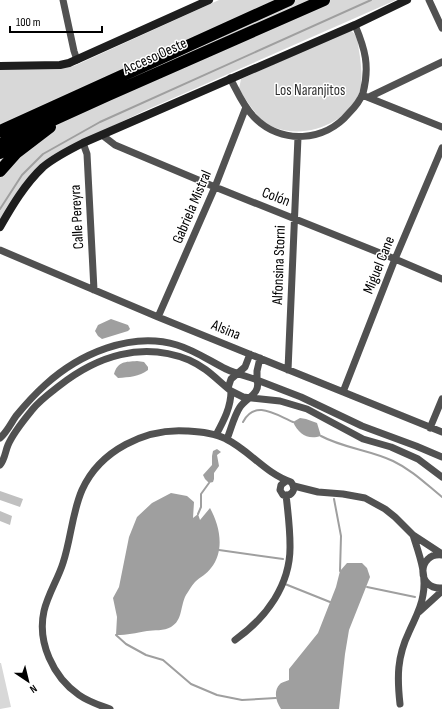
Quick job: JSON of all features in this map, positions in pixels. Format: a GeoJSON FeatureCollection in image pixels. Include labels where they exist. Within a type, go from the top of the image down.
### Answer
{"type":"FeatureCollection","features":[{"type":"Feature","properties":{"kind":"highway","name":"Acceso Oeste"},"geometry":{"type":"LineString","coordinates":[[0,131],[289,0]]}},
{"type":"Feature","properties":{"kind":"highway","name":"Acceso Oeste"},"geometry":{"type":"LineString","coordinates":[[0,144],[108,94],[324,0]]}},
{"type":"Feature","properties":{"kind":"highway"},"geometry":{"type":"LineString","coordinates":[[0,154],[108,94]]}},
{"type":"Feature","properties":{"kind":"highway"},"geometry":{"type":"LineString","coordinates":[[3,121],[66,100]]}},
{"type":"Feature","properties":{"kind":"highway"},"geometry":{"type":"LineString","coordinates":[[0,171],[16,153],[44,130]]}},
{"type":"Feature","properties":{"kind":"street"},"geometry":{"type":"LineString","coordinates":[[63,0],[77,60]]}},
{"type":"Feature","properties":{"kind":"street"},"geometry":{"type":"LineString","coordinates":[[0,227],[30,181],[44,167],[64,153],[102,134],[355,25],[407,0]]}},
{"type":"Feature","properties":{"kind":"street"},"geometry":{"type":"LineString","coordinates":[[429,0],[442,28]]}},
{"type":"Feature","properties":{"kind":"street"},"geometry":{"type":"LineString","coordinates":[[0,66],[60,65],[77,60],[204,1]]}},
{"type":"Feature","properties":{"kind":"street"},"geometry":{"type":"LineString","coordinates":[[355,25],[366,54],[366,96]]}},
{"type":"Feature","properties":{"kind":"street"},"geometry":{"type":"LineString","coordinates":[[230,78],[246,107],[254,117],[270,129],[282,134],[298,137],[315,135],[329,130],[345,118],[366,96],[442,62]]}},
{"type":"Feature","properties":{"kind":"street"},"geometry":{"type":"LineString","coordinates":[[366,96],[442,127]]}},
{"type":"Feature","properties":{"kind":"street","name":"Gabriela Mistral"},"geometry":{"type":"LineString","coordinates":[[158,317],[215,187],[246,107]]}},
{"type":"Feature","properties":{"kind":"street","name":"Colón"},"geometry":{"type":"LineString","coordinates":[[102,134],[115,144],[215,187],[442,279]]}},
{"type":"Feature","properties":{"kind":"street","name":"Alfonsina Storni"},"geometry":{"type":"LineString","coordinates":[[288,370],[298,137]]}},
{"type":"Feature","properties":{"kind":"street","name":"Calle Pereyra"},"geometry":{"type":"LineString","coordinates":[[83,143],[87,154],[94,290]]}},
{"type":"Feature","properties":{"kind":"street","name":"Miguel Cane"},"geometry":{"type":"LineString","coordinates":[[342,392],[395,259],[442,148]]}},
{"type":"Feature","properties":{"kind":"street","name":"Alsina"},"geometry":{"type":"LineString","coordinates":[[0,250],[158,317],[442,432]]}},
{"type":"Feature","properties":{"kind":"street"},"geometry":{"type":"LineString","coordinates":[[0,438],[15,417],[45,384],[82,359],[96,352],[129,342],[153,341],[176,345],[187,349],[228,370],[301,397],[362,426],[442,457]]}},
{"type":"Feature","properties":{"kind":"street"},"geometry":{"type":"LineString","coordinates":[[0,465],[3,461],[7,446],[32,409],[62,383],[99,361],[118,354],[151,351],[177,356],[206,369],[237,394],[250,398],[280,401],[307,409],[363,439],[391,447],[418,459],[442,478]]}},
{"type":"Feature","properties":{"kind":"street"},"geometry":{"type":"LineString","coordinates":[[216,435],[226,416],[230,404],[229,389],[231,379],[239,373],[247,363],[250,354]]}},
{"type":"Feature","properties":{"kind":"street"},"geometry":{"type":"LineString","coordinates":[[227,439],[240,407],[257,390],[257,371],[260,358]]}},
{"type":"Feature","properties":{"kind":"street"},"geometry":{"type":"LineString","coordinates":[[430,428],[442,399]]}},
{"type":"Feature","properties":{"kind":"street"},"geometry":{"type":"LineString","coordinates":[[110,709],[91,702],[70,688],[61,678],[51,663],[43,637],[43,620],[48,596],[63,564],[74,512],[83,488],[106,459],[128,443],[142,437],[173,431],[187,431],[216,435],[227,439],[266,468],[286,481],[291,482],[294,486],[318,492],[365,498],[380,506],[395,517],[413,535],[442,554]]}},
{"type":"Feature","properties":{"kind":"street"},"geometry":{"type":"LineString","coordinates":[[5,432],[13,436]]}},
{"type":"Feature","properties":{"kind":"street"},"geometry":{"type":"LineString","coordinates":[[266,468],[280,487],[281,493],[286,495],[291,494],[294,486]]}},
{"type":"Feature","properties":{"kind":"street"},"geometry":{"type":"LineString","coordinates":[[280,487],[282,483],[286,481]]}},
{"type":"Feature","properties":{"kind":"street"},"geometry":{"type":"LineString","coordinates":[[235,640],[249,630],[262,617],[277,596],[283,582],[289,558],[290,546],[286,495]]}},
{"type":"Feature","properties":{"kind":"street"},"geometry":{"type":"LineString","coordinates":[[400,704],[398,670],[400,658],[404,644],[419,612],[423,594],[422,564],[413,535]]}},
{"type":"Feature","properties":{"kind":"street"},"geometry":{"type":"LineString","coordinates":[[442,554],[433,556],[425,563],[423,574],[428,584],[433,587],[442,588]]}},
{"type":"Feature","properties":{"kind":"street"},"geometry":{"type":"LineString","coordinates":[[419,612],[442,591]]}},
{"type":"Feature","properties":{"kind":"green space"},"geometry":{"type":"Polygon","coordinates":[[[219,0],[396,0],[144,111],[69,147],[42,164],[0,222],[0,69],[60,68],[74,66],[219,0]]]}},
{"type":"Feature","properties":{"kind":"green space","name":"Los Naranjitos"},"geometry":{"type":"Polygon","coordinates":[[[350,30],[355,34],[358,42],[361,87],[354,102],[346,112],[325,126],[313,130],[300,131],[288,131],[276,128],[259,117],[239,89],[241,79],[350,30]]]}},
{"type":"Feature","properties":{"kind":"green space"},"geometry":{"type":"Polygon","coordinates":[[[0,663],[11,707],[0,709],[0,663]]]}},
{"type":"Feature","properties":{"kind":"shaded area"},"geometry":{"type":"Polygon","coordinates":[[[111,319],[128,325],[130,329],[128,331],[102,339],[95,331],[98,325],[111,319]]]}},
{"type":"Feature","properties":{"kind":"shaded area"},"geometry":{"type":"Polygon","coordinates":[[[137,361],[144,362],[148,367],[148,370],[130,377],[118,378],[114,374],[120,364],[137,361]]]}},
{"type":"Feature","properties":{"kind":"shaded area"},"geometry":{"type":"Polygon","coordinates":[[[300,418],[317,423],[321,436],[312,437],[301,433],[293,422],[300,418]]]}},
{"type":"Feature","properties":{"kind":"shaded area"},"geometry":{"type":"Polygon","coordinates":[[[217,449],[221,452],[217,455],[219,466],[214,473],[213,482],[209,483],[203,475],[212,465],[213,451],[217,449]]]}},
{"type":"Feature","properties":{"kind":"shaded area"},"geometry":{"type":"Polygon","coordinates":[[[171,493],[187,496],[194,502],[193,518],[198,514],[200,520],[210,508],[220,538],[218,554],[209,570],[195,582],[186,595],[178,621],[175,624],[162,630],[116,635],[117,617],[113,598],[119,587],[129,537],[137,517],[152,503],[171,493]]]}},
{"type":"Feature","properties":{"kind":"shaded area"},"geometry":{"type":"Polygon","coordinates":[[[347,563],[362,563],[367,568],[370,577],[349,630],[339,709],[281,709],[276,696],[276,690],[281,684],[289,680],[289,669],[318,633],[336,587],[340,571],[347,563]]]}},
{"type":"Feature","properties":{"kind":"building"},"geometry":{"type":"Polygon","coordinates":[[[0,491],[23,499],[20,507],[0,500],[0,491]]]}},
{"type":"Feature","properties":{"kind":"building"},"geometry":{"type":"Polygon","coordinates":[[[0,511],[12,516],[10,525],[0,521],[0,511]]]}},
{"type":"Feature","properties":{"kind":"waterway"},"geometry":{"type":"LineString","coordinates":[[0,209],[22,175],[43,154],[100,122],[371,0]]}},
{"type":"Feature","properties":{"kind":"waterway"},"geometry":{"type":"LineString","coordinates":[[243,422],[253,411],[260,410],[273,413],[293,422]]}},
{"type":"Feature","properties":{"kind":"waterway"},"geometry":{"type":"LineString","coordinates":[[321,436],[393,461],[413,473],[442,497]]}},
{"type":"Feature","properties":{"kind":"waterway"},"geometry":{"type":"LineString","coordinates":[[198,514],[201,507],[201,494],[209,483]]}},
{"type":"Feature","properties":{"kind":"waterway"},"geometry":{"type":"LineString","coordinates":[[334,499],[341,536],[340,571]]}},
{"type":"Feature","properties":{"kind":"waterway"},"geometry":{"type":"LineString","coordinates":[[219,550],[283,559]]}},
{"type":"Feature","properties":{"kind":"waterway"},"geometry":{"type":"LineString","coordinates":[[285,584],[330,602]]}},
{"type":"Feature","properties":{"kind":"waterway"},"geometry":{"type":"LineString","coordinates":[[367,587],[415,597]]}},
{"type":"Feature","properties":{"kind":"waterway"},"geometry":{"type":"LineString","coordinates":[[116,635],[126,644],[146,655],[163,660],[191,684],[217,695],[242,700],[276,698]]}}]}
